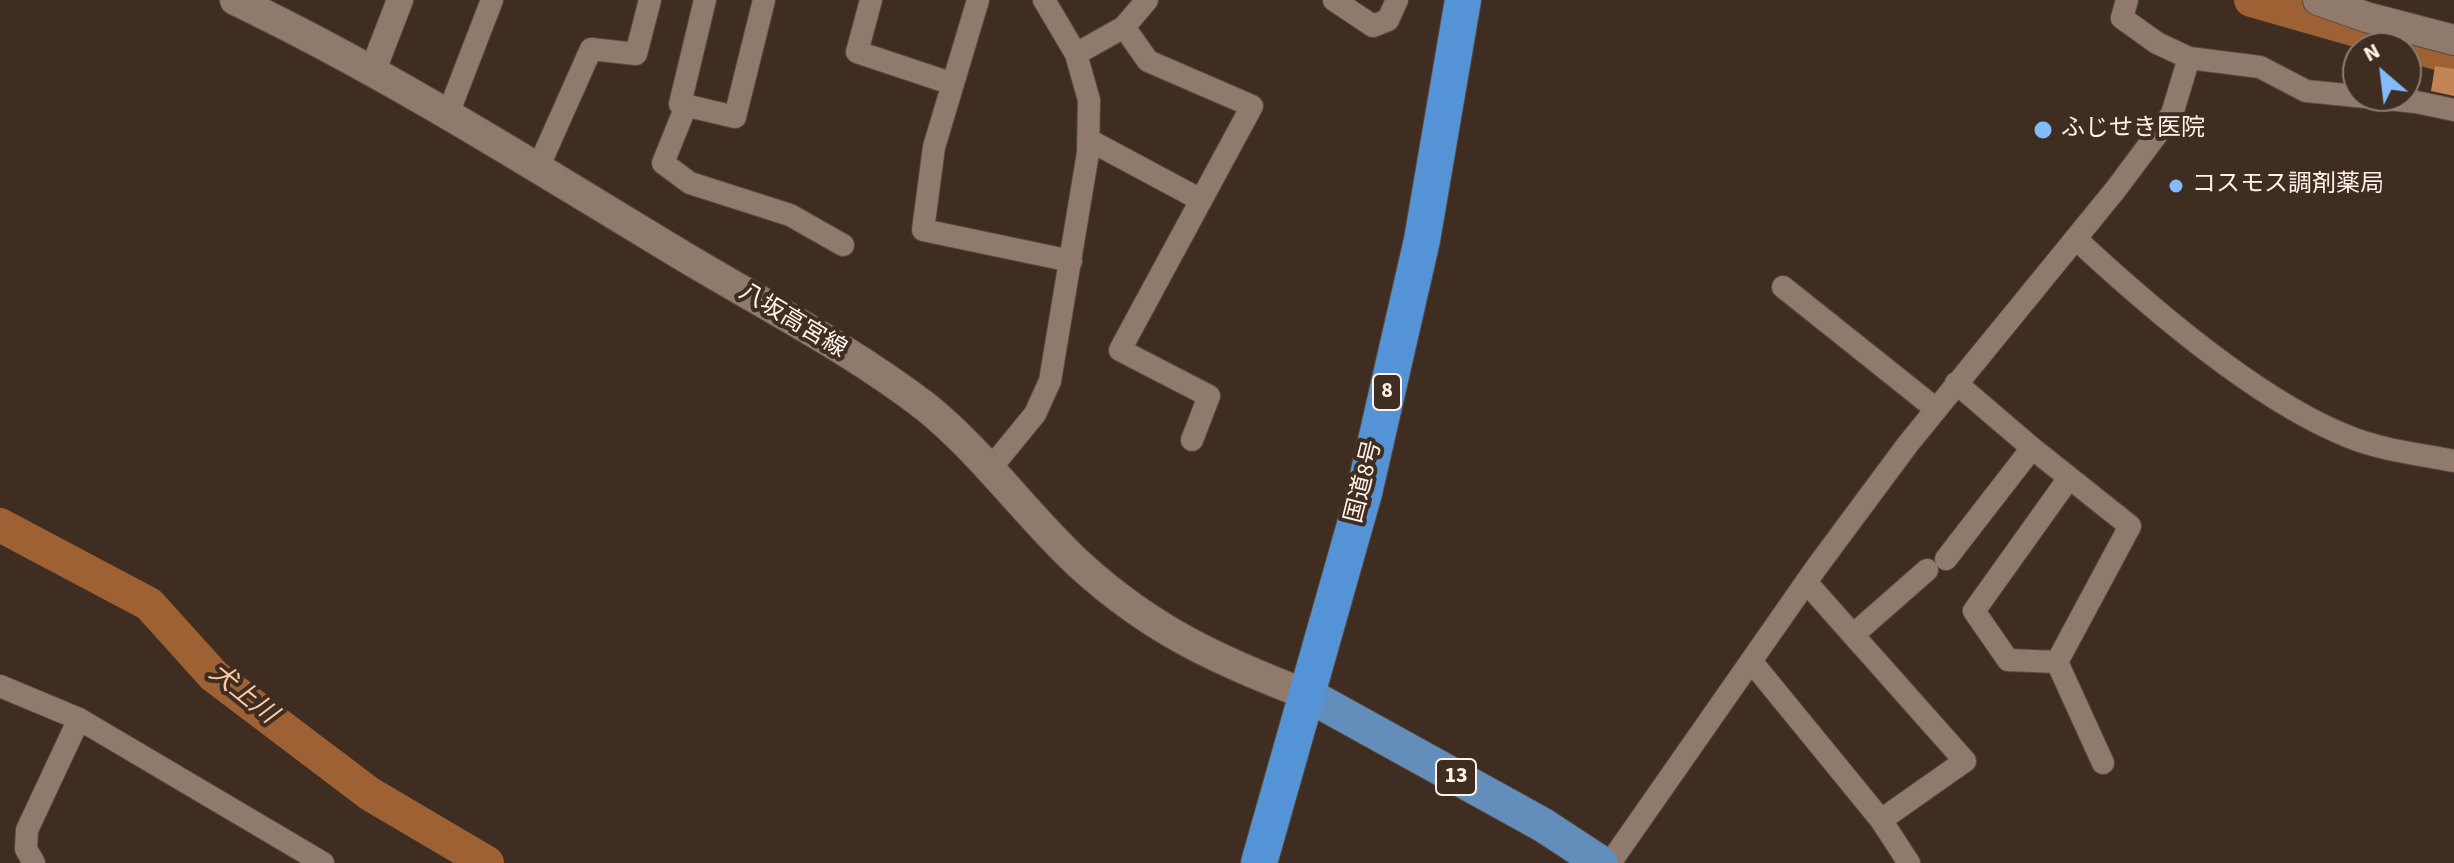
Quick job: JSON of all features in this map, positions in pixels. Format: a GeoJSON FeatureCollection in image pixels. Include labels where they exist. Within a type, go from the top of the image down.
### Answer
{"type":"FeatureCollection","features":[{"type":"Feature","properties":{"kind":"highway","name":"国道8号"},"geometry":{"type":"LineString","coordinates":[[1259,863],[1364,493],[1422,240],[1463,0]]}},
{"type":"Feature","properties":{"kind":"main road","name":"八坂高宮線"},"geometry":{"type":"LineString","coordinates":[[235,0],[373,70],[849,356],[926,408],[990,469],[1079,564],[1152,623],[1222,662],[1308,695]]}},
{"type":"Feature","properties":{"kind":"main road"},"geometry":{"type":"LineString","coordinates":[[2318,0],[2366,17],[2454,40]]}},
{"type":"Feature","properties":{"kind":"main road","name":"13"},"geometry":{"type":"LineString","coordinates":[[1308,695],[1543,825],[1601,863]]}},
{"type":"Feature","properties":{"kind":"street"},"geometry":{"type":"LineString","coordinates":[[373,70],[400,0]]}},
{"type":"Feature","properties":{"kind":"street"},"geometry":{"type":"LineString","coordinates":[[448,114],[492,0]]}},
{"type":"Feature","properties":{"kind":"street"},"geometry":{"type":"LineString","coordinates":[[538,168],[591,49],[636,54],[650,0]]}},
{"type":"Feature","properties":{"kind":"street"},"geometry":{"type":"LineString","coordinates":[[705,0],[680,104],[735,117],[764,0]]}},
{"type":"Feature","properties":{"kind":"street"},"geometry":{"type":"LineString","coordinates":[[871,0],[857,52],[953,84]]}},
{"type":"Feature","properties":{"kind":"street"},"geometry":{"type":"LineString","coordinates":[[978,0],[934,147],[923,230],[1071,261]]}},
{"type":"Feature","properties":{"kind":"street"},"geometry":{"type":"LineString","coordinates":[[990,469],[1035,414],[1050,381],[1089,140],[1089,100],[1076,54],[1044,0]]}},
{"type":"Feature","properties":{"kind":"street"},"geometry":{"type":"LineString","coordinates":[[1076,54],[1124,27],[1147,0]]}},
{"type":"Feature","properties":{"kind":"street"},"geometry":{"type":"LineString","coordinates":[[1334,0],[1373,26],[1388,20],[1397,0]]}},
{"type":"Feature","properties":{"kind":"street"},"geometry":{"type":"LineString","coordinates":[[2127,0],[2122,18],[2157,43],[2189,58],[2260,67],[2306,91],[2416,102],[2454,110]]}},
{"type":"Feature","properties":{"kind":"street"},"geometry":{"type":"LineString","coordinates":[[1124,27],[1148,61],[1252,106],[1120,350],[1209,396],[1192,440]]}},
{"type":"Feature","properties":{"kind":"street"},"geometry":{"type":"LineString","coordinates":[[1610,863],[1806,582],[1956,383],[2076,239],[2172,114],[2189,58]]}},
{"type":"Feature","properties":{"kind":"street"},"geometry":{"type":"LineString","coordinates":[[686,106],[663,163],[690,183],[790,215],[843,245]]}},
{"type":"Feature","properties":{"kind":"street"},"geometry":{"type":"LineString","coordinates":[[1089,140],[1201,200]]}},
{"type":"Feature","properties":{"kind":"street"},"geometry":{"type":"LineString","coordinates":[[2076,239],[2129,289],[2225,362],[2325,426],[2349,437],[2454,461]]}},
{"type":"Feature","properties":{"kind":"street"},"geometry":{"type":"LineString","coordinates":[[1783,287],[1936,409]]}},
{"type":"Feature","properties":{"kind":"street"},"geometry":{"type":"LineString","coordinates":[[1956,383],[2130,526],[2057,662]]}},
{"type":"Feature","properties":{"kind":"street"},"geometry":{"type":"LineString","coordinates":[[1853,635],[1937,565],[2032,448]]}},
{"type":"Feature","properties":{"kind":"street"},"geometry":{"type":"LineString","coordinates":[[2057,662],[2008,660],[1974,611],[2069,478]]}},
{"type":"Feature","properties":{"kind":"street"},"geometry":{"type":"LineString","coordinates":[[1806,582],[1965,761],[1881,820]]}},
{"type":"Feature","properties":{"kind":"street"},"geometry":{"type":"LineString","coordinates":[[1751,661],[1881,820],[1909,863]]}},
{"type":"Feature","properties":{"kind":"street"},"geometry":{"type":"LineString","coordinates":[[2057,662],[2103,763]]}},
{"type":"Feature","properties":{"kind":"street"},"geometry":{"type":"LineString","coordinates":[[0,686],[79,719],[323,863]]}},
{"type":"Feature","properties":{"kind":"street"},"geometry":{"type":"LineString","coordinates":[[34,863],[26,849],[27,830],[79,719]]}},
{"type":"Feature","properties":{"kind":"building"},"geometry":{"type":"Polygon","coordinates":[[[2435,66],[2454,69],[2454,96],[2431,91],[2435,66]]]}},
{"type":"Feature","properties":{"kind":"waterway"},"geometry":{"type":"LineString","coordinates":[[2251,0],[2454,58]]}},
{"type":"Feature","properties":{"kind":"waterway","name":"犬上川"},"geometry":{"type":"LineString","coordinates":[[0,525],[149,604],[214,676],[370,794],[487,863]]}},
{"type":"Feature","properties":{"kind":"place","name":"ふじせき医院"},"geometry":{"type":"Point","coordinates":[2043,130]}},
{"type":"Feature","properties":{"kind":"place","name":"コスモス調剤薬局"},"geometry":{"type":"Point","coordinates":[2176,186]}}]}
